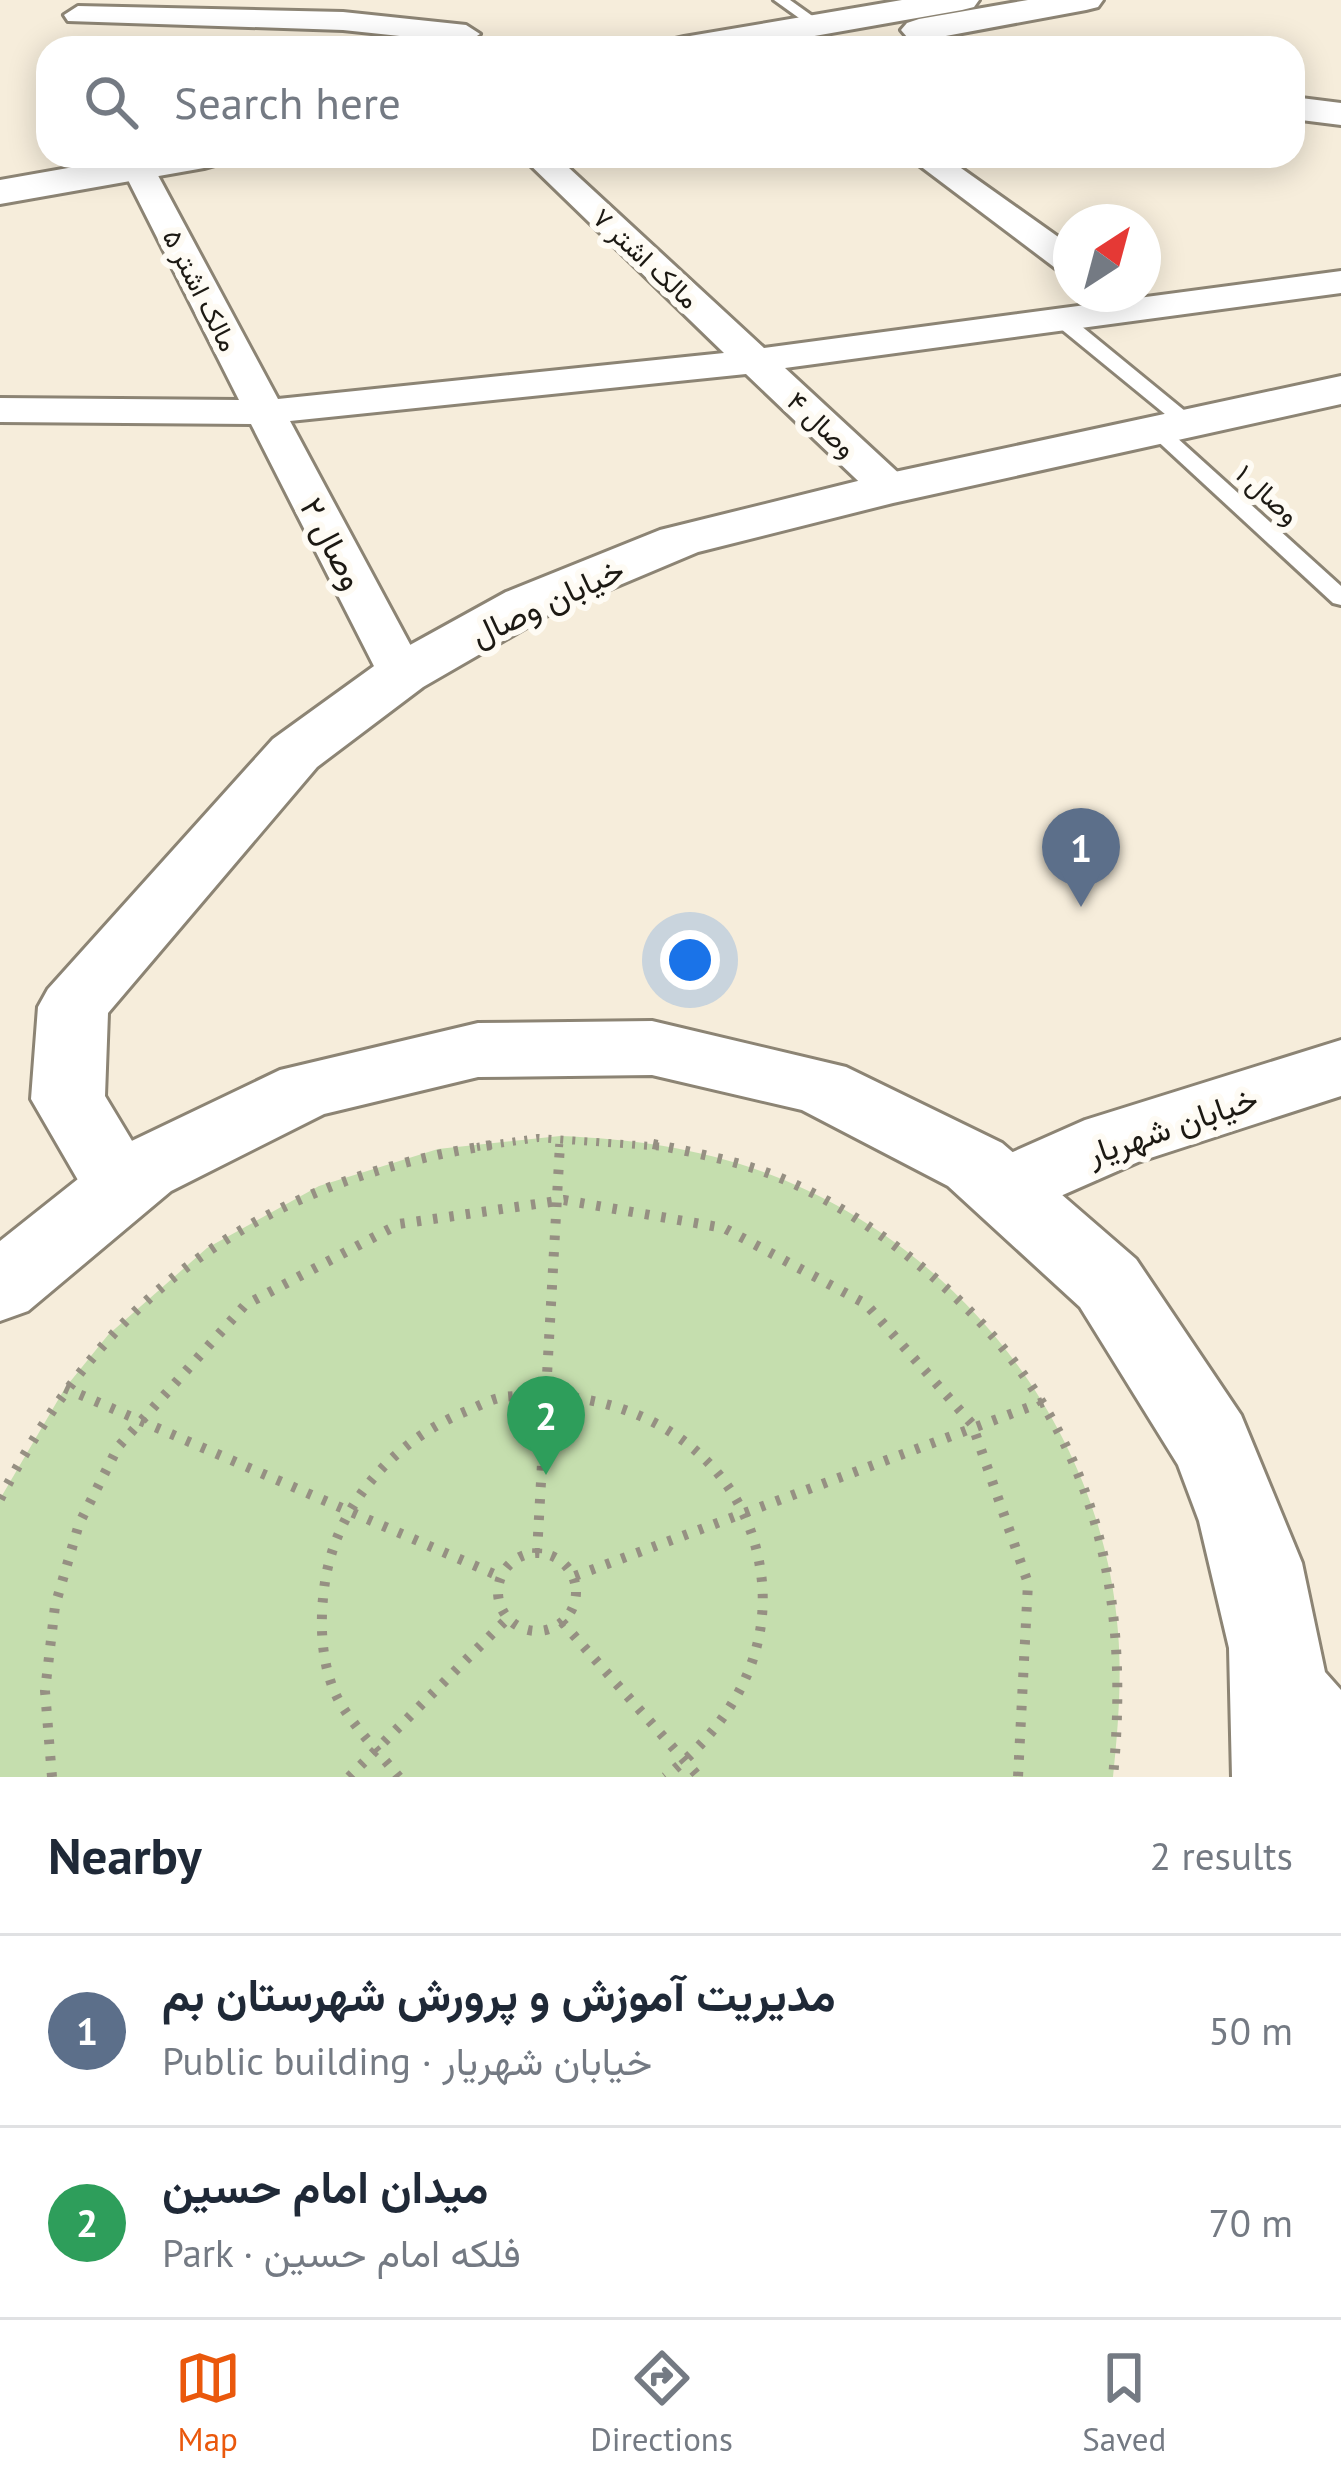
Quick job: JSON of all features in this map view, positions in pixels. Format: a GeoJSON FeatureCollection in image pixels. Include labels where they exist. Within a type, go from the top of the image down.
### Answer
{"type":"FeatureCollection","features":[{"type":"Feature","properties":{"kind":"main road"},"geometry":{"type":"LineString","coordinates":[[816,36],[953,9],[1086,0]]}},
{"type":"Feature","properties":{"kind":"main road"},"geometry":{"type":"LineString","coordinates":[[1305,110],[1341,114]]}},
{"type":"Feature","properties":{"kind":"main road"},"geometry":{"type":"LineString","coordinates":[[0,166],[36,160]]}},
{"type":"Feature","properties":{"kind":"main road"},"geometry":{"type":"LineString","coordinates":[[0,192],[132,168]]}},
{"type":"Feature","properties":{"kind":"main road","name":"خیابان وصال"},"geometry":{"type":"LineString","coordinates":[[101,1198],[68,1099],[73,1007],[295,753],[402,674],[526,604],[679,541],[890,488],[1341,391]]}},
{"type":"Feature","properties":{"kind":"main road"},"geometry":{"type":"LineString","coordinates":[[0,1287],[101,1198],[220,1124],[326,1081],[488,1046],[597,1043],[706,1055],[810,1084],[911,1128],[1006,1189],[1114,1292],[1162,1354],[1224,1469],[1260,1576],[1280,1734],[1341,1762]]}},
{"type":"Feature","properties":{"kind":"main road","name":"خیابان شهریار"},"geometry":{"type":"LineString","coordinates":[[1006,1189],[1112,1141],[1341,1069]]}},
{"type":"Feature","properties":{"kind":"main road"},"geometry":{"type":"LineString","coordinates":[[0,1221],[101,1198]]}},
{"type":"Feature","properties":{"kind":"street"},"geometry":{"type":"LineString","coordinates":[[43,0],[78,15],[100,36]]}},
{"type":"Feature","properties":{"kind":"street"},"geometry":{"type":"LineString","coordinates":[[428,0],[468,36]]}},
{"type":"Feature","properties":{"kind":"street"},"geometry":{"type":"LineString","coordinates":[[78,15],[343,21],[440,36]]}},
{"type":"Feature","properties":{"kind":"street","name":"مالک اشتر ۵"},"geometry":{"type":"LineString","coordinates":[[139,168],[265,412]]}},
{"type":"Feature","properties":{"kind":"street","name":"مالک اشتر ۷"},"geometry":{"type":"LineString","coordinates":[[550,168],[755,361]]}},
{"type":"Feature","properties":{"kind":"street"},"geometry":{"type":"LineString","coordinates":[[940,168],[1053,249]]}},
{"type":"Feature","properties":{"kind":"street"},"geometry":{"type":"LineString","coordinates":[[1161,299],[1341,282]]}},
{"type":"Feature","properties":{"kind":"street"},"geometry":{"type":"LineString","coordinates":[[0,410],[265,412],[755,361],[1062,320],[1091,312]]}},
{"type":"Feature","properties":{"kind":"street","name":"وصال ۴"},"geometry":{"type":"LineString","coordinates":[[755,361],[890,488]]}},
{"type":"Feature","properties":{"kind":"street","name":"وصال ۲"},"geometry":{"type":"LineString","coordinates":[[265,412],[402,674]]}},
{"type":"Feature","properties":{"kind":"lane"},"geometry":{"type":"LineString","coordinates":[[781,0],[816,36]]}},
{"type":"Feature","properties":{"kind":"lane","name":"وصال ۱"},"geometry":{"type":"LineString","coordinates":[[1062,320],[1341,598]]}},
{"type":"Feature","properties":{"kind":"path"},"geometry":{"type":"LineString","coordinates":[[537,1553],[560,1136]]}},
{"type":"Feature","properties":{"kind":"path"},"geometry":{"type":"LineString","coordinates":[[0,1499],[64,1388],[108,1336],[207,1248],[262,1214],[378,1165],[459,1146],[560,1136],[668,1146],[756,1170],[824,1198],[887,1237],[953,1290],[1016,1361],[1070,1450],[1107,1558],[1119,1648],[1113,1777]]}},
{"type":"Feature","properties":{"kind":"path"},"geometry":{"type":"LineString","coordinates":[[52,1777],[45,1690],[50,1630],[62,1573],[89,1501],[136,1418],[197,1347],[267,1289],[306,1265],[428,1215],[556,1198],[654,1207],[702,1218],[793,1255],[861,1301],[911,1346],[971,1428],[1013,1520],[1032,1622],[1034,1676],[1018,1777]]}},
{"type":"Feature","properties":{"kind":"path"},"geometry":{"type":"LineString","coordinates":[[64,1388],[501,1577]]}},
{"type":"Feature","properties":{"kind":"path"},"geometry":{"type":"LineString","coordinates":[[399,1777],[372,1754],[331,1689],[321,1653],[321,1579],[347,1510],[399,1448],[432,1425],[468,1408],[545,1393],[581,1395],[648,1415],[704,1455],[744,1513],[763,1584],[762,1622],[753,1661],[726,1714],[686,1762],[664,1777]]}},
{"type":"Feature","properties":{"kind":"path"},"geometry":{"type":"LineString","coordinates":[[575,1576],[1043,1402]]}},
{"type":"Feature","properties":{"kind":"path"},"geometry":{"type":"LineString","coordinates":[[552,1555],[575,1576],[574,1609],[562,1622],[544,1631],[523,1629],[506,1620],[497,1592],[501,1577],[522,1556],[552,1555]]}},
{"type":"Feature","properties":{"kind":"path"},"geometry":{"type":"LineString","coordinates":[[349,1777],[506,1620]]}},
{"type":"Feature","properties":{"kind":"path"},"geometry":{"type":"LineString","coordinates":[[562,1622],[699,1777]]}},
{"type":"Feature","properties":{"kind":"green space"},"geometry":{"type":"Polygon","coordinates":[[[560,1136],[695,1152],[774,1176],[842,1208],[905,1250],[961,1299],[1010,1356],[1052,1418],[1084,1486],[1107,1557],[1119,1650],[1113,1777],[0,1777],[0,1499],[65,1388],[108,1335],[207,1248],[319,1186],[438,1149],[560,1136]]]}},
{"type":"Feature","properties":{"kind":"place","name":"مدیریت آموزش و پرورش شهرستان بم"},"geometry":{"type":"Point","coordinates":[1081,907]}},
{"type":"Feature","properties":{"kind":"place","name":"میدان امام حسین"},"geometry":{"type":"Point","coordinates":[546,1475]}}]}
